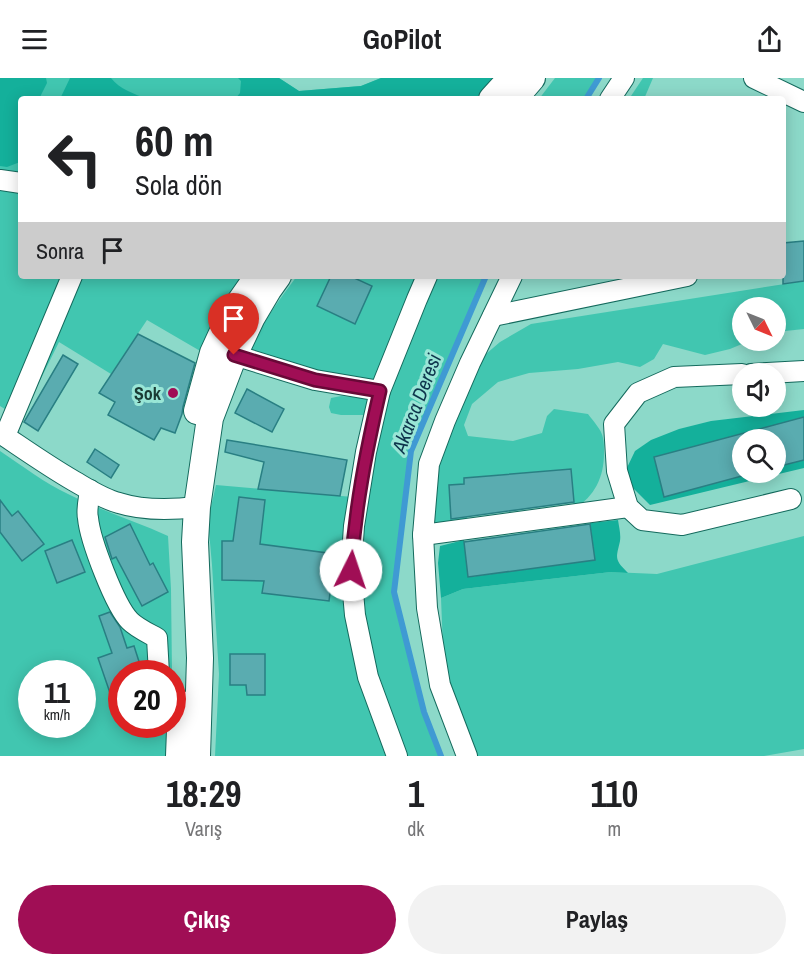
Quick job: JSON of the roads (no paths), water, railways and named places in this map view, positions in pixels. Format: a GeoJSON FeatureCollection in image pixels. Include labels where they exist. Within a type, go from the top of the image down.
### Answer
{"type":"FeatureCollection","features":[{"type":"Feature","properties":{"kind":"main road"},"geometry":{"type":"LineString","coordinates":[[495,96],[511,78]]}},
{"type":"Feature","properties":{"kind":"main road"},"geometry":{"type":"LineString","coordinates":[[517,96],[532,78]]}},
{"type":"Feature","properties":{"kind":"main road"},"geometry":{"type":"LineString","coordinates":[[179,756],[188,508],[196,412],[213,353],[230,316],[256,279]]}},
{"type":"Feature","properties":{"kind":"main road"},"geometry":{"type":"LineString","coordinates":[[197,756],[201,658],[195,542],[188,508],[210,418],[234,355],[252,317],[277,279]]}},
{"type":"Feature","properties":{"kind":"street"},"geometry":{"type":"LineString","coordinates":[[612,96],[624,78]]}},
{"type":"Feature","properties":{"kind":"street"},"geometry":{"type":"LineString","coordinates":[[754,78],[804,102]]}},
{"type":"Feature","properties":{"kind":"street"},"geometry":{"type":"LineString","coordinates":[[0,180],[18,183]]}},
{"type":"Feature","properties":{"kind":"street"},"geometry":{"type":"LineString","coordinates":[[71,279],[2,435],[90,490],[118,503],[148,509],[188,508]]}},
{"type":"Feature","properties":{"kind":"street"},"geometry":{"type":"LineString","coordinates":[[397,756],[369,677],[355,615],[351,570],[354,526],[366,452],[380,391],[426,279]]}},
{"type":"Feature","properties":{"kind":"street"},"geometry":{"type":"LineString","coordinates":[[467,756],[440,685],[427,608],[423,535],[429,464],[445,421],[510,279]]}},
{"type":"Feature","properties":{"kind":"street"},"geometry":{"type":"LineString","coordinates":[[492,316],[672,279]]}},
{"type":"Feature","properties":{"kind":"street"},"geometry":{"type":"LineString","coordinates":[[234,355],[315,380],[380,391]]}},
{"type":"Feature","properties":{"kind":"street"},"geometry":{"type":"LineString","coordinates":[[786,372],[804,371]]}},
{"type":"Feature","properties":{"kind":"street"},"geometry":{"type":"LineString","coordinates":[[732,374],[674,377],[638,393],[614,424],[617,471],[628,507],[642,520],[682,525],[791,499]]}},
{"type":"Feature","properties":{"kind":"street"},"geometry":{"type":"LineString","coordinates":[[90,490],[87,517],[106,577],[129,620],[157,638],[158,660]]}},
{"type":"Feature","properties":{"kind":"street"},"geometry":{"type":"LineString","coordinates":[[423,535],[628,507]]}},
{"type":"Feature","properties":{"kind":"waterway","name":"Akarca Deresi"},"geometry":{"type":"LineString","coordinates":[[588,96],[599,78]]}},
{"type":"Feature","properties":{"kind":"waterway","name":"Akarca Deresi"},"geometry":{"type":"LineString","coordinates":[[441,756],[424,712],[394,592],[411,451],[485,279]]}},
{"type":"Feature","properties":{"kind":"place","name":"Şok"},"geometry":{"type":"Point","coordinates":[173,393]}}]}
